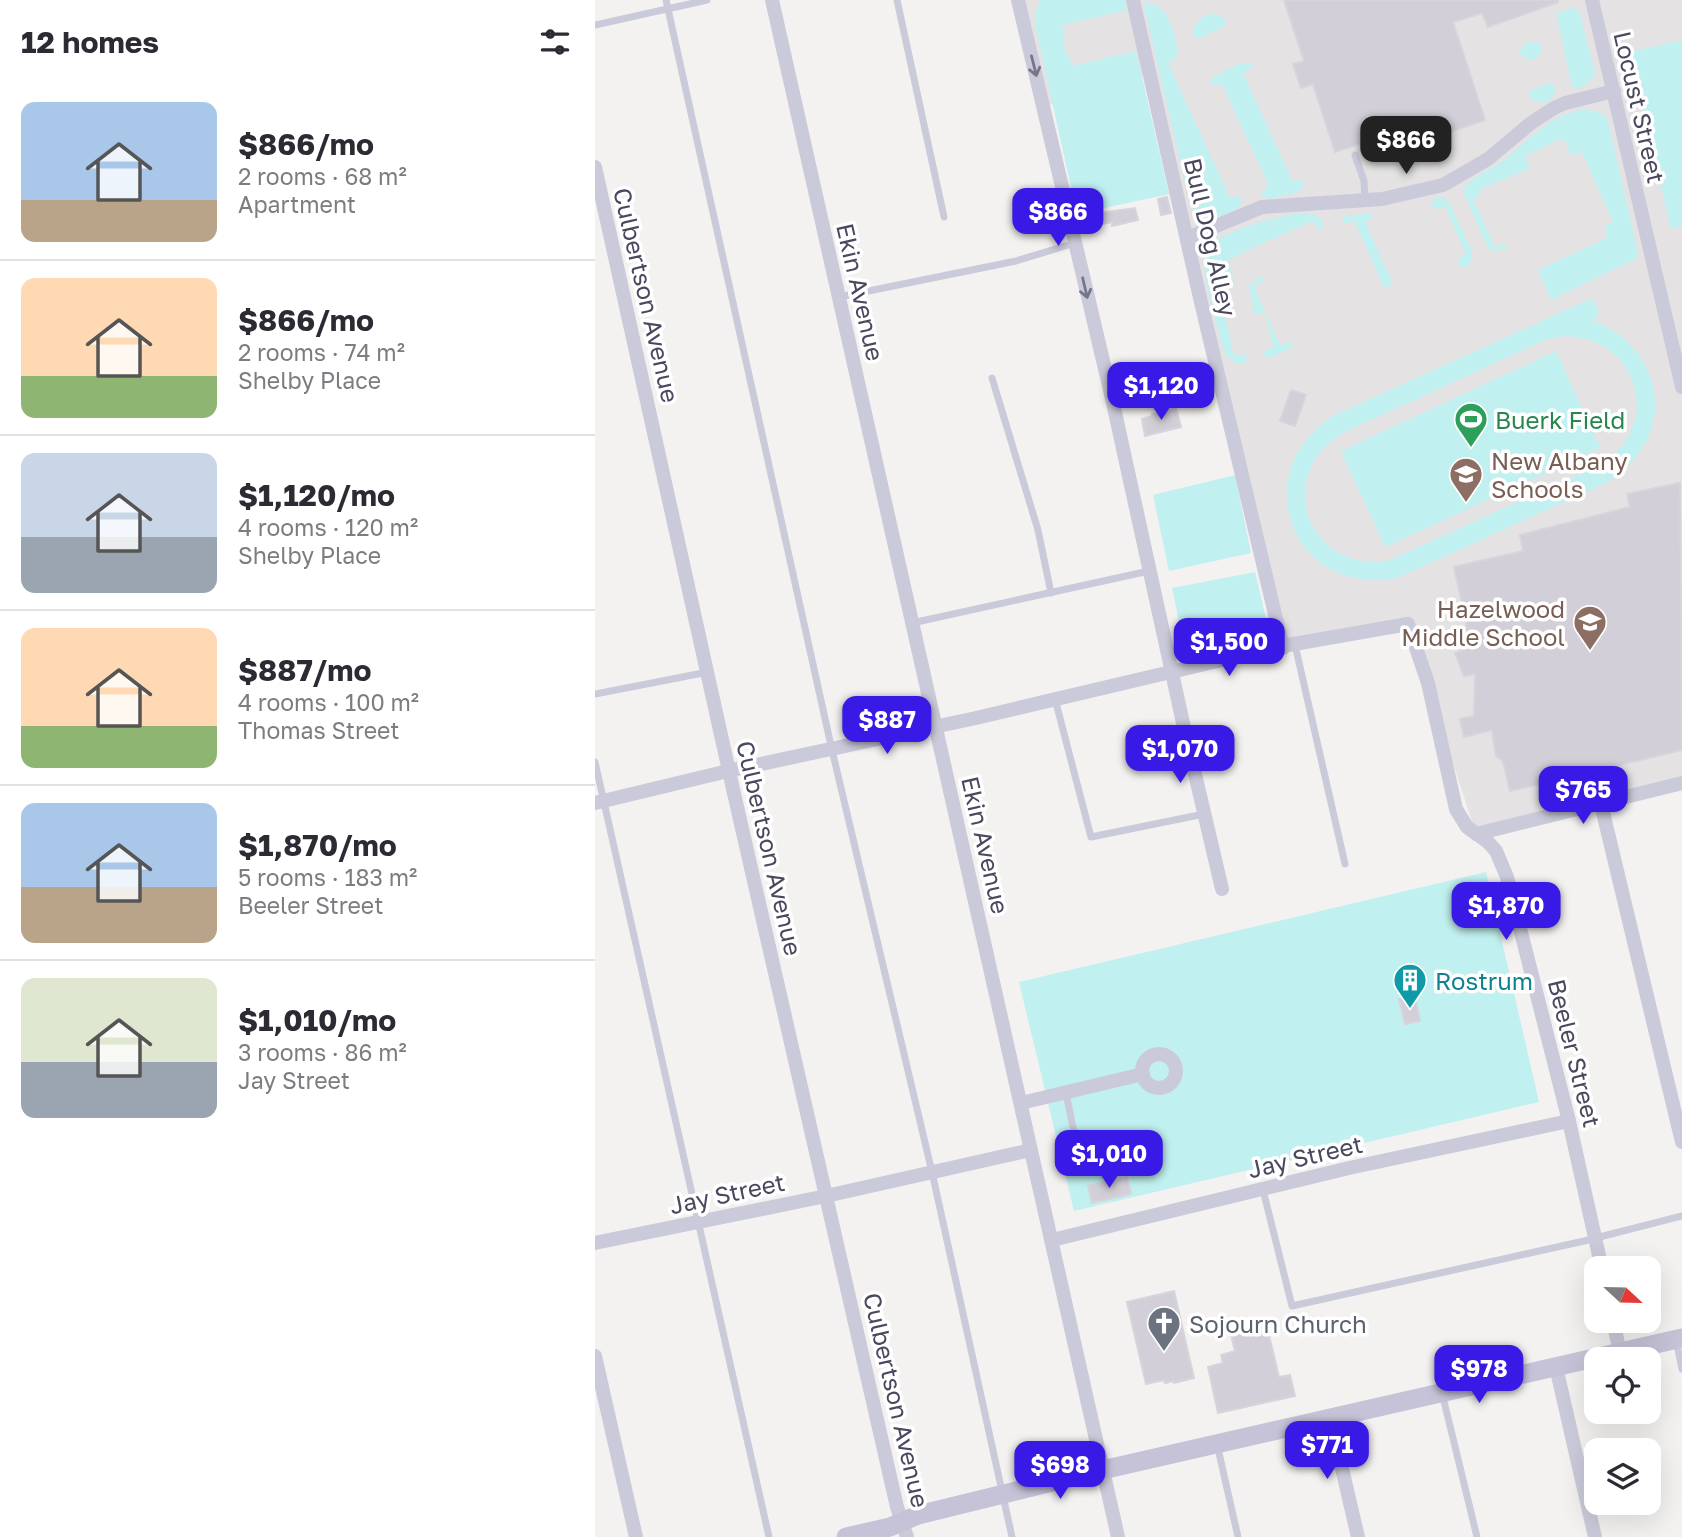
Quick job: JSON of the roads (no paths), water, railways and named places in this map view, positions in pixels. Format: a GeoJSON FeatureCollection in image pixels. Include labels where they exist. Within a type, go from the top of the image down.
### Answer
{"type":"FeatureCollection","features":[{"type":"Feature","properties":{"kind":"main road"},"geometry":{"type":"LineString","coordinates":[[1641,1347],[1679,1338]]}},
{"type":"Feature","properties":{"kind":"main road"},"geometry":{"type":"LineString","coordinates":[[846,1537],[881,1529],[905,1529],[918,1515],[1002,1494],[1584,1360]]}},
{"type":"Feature","properties":{"kind":"street","name":"Ekin Avenue"},"geometry":{"type":"LineString","coordinates":[[772,0],[1118,1537]]}},
{"type":"Feature","properties":{"kind":"street"},"geometry":{"type":"LineString","coordinates":[[1018,0],[1222,889]]}},
{"type":"Feature","properties":{"kind":"street","name":"Bull Dog Alley"},"geometry":{"type":"LineString","coordinates":[[1133,0],[1187,238],[1289,646]]}},
{"type":"Feature","properties":{"kind":"street","name":"Locust Street"},"geometry":{"type":"LineString","coordinates":[[1592,0],[1682,387]]}},
{"type":"Feature","properties":{"kind":"street"},"geometry":{"type":"LineString","coordinates":[[1187,238],[1262,206],[1382,199],[1447,184],[1488,159],[1531,123],[1561,104],[1614,91]]}},
{"type":"Feature","properties":{"kind":"street","name":"Culbertson Avenue"},"geometry":{"type":"LineString","coordinates":[[595,167],[729,771],[897,1507],[905,1529]]}},
{"type":"Feature","properties":{"kind":"street","name":"Beeler Street"},"geometry":{"type":"LineString","coordinates":[[1289,646],[1408,624],[1428,683],[1456,809],[1461,820],[1496,851],[1507,877],[1569,1121],[1599,1256]]}},
{"type":"Feature","properties":{"kind":"street"},"geometry":{"type":"LineString","coordinates":[[599,802],[1289,646]]}},
{"type":"Feature","properties":{"kind":"street"},"geometry":{"type":"LineString","coordinates":[[1476,834],[1682,783]]}},
{"type":"Feature","properties":{"kind":"street"},"geometry":{"type":"LineString","coordinates":[[1601,804],[1682,1142]]}},
{"type":"Feature","properties":{"kind":"street"},"geometry":{"type":"LineString","coordinates":[[1021,1103],[1143,1074]]}},
{"type":"Feature","properties":{"kind":"street","name":"Jay Street"},"geometry":{"type":"LineString","coordinates":[[1052,1240],[1349,1168],[1569,1121]]}},
{"type":"Feature","properties":{"kind":"street","name":"Jay Street"},"geometry":{"type":"LineString","coordinates":[[595,1243],[826,1196],[1031,1150]]}},
{"type":"Feature","properties":{"kind":"street"},"geometry":{"type":"LineString","coordinates":[[595,1356],[636,1537]]}},
{"type":"Feature","properties":{"kind":"street"},"geometry":{"type":"LineString","coordinates":[[1556,1367],[1595,1537]]}},
{"type":"Feature","properties":{"kind":"street"},"geometry":{"type":"LineString","coordinates":[[1330,1418],[1358,1537]]}},
{"type":"Feature","properties":{"kind":"lane"},"geometry":{"type":"LineString","coordinates":[[595,25],[667,4],[707,0]]}},
{"type":"Feature","properties":{"kind":"lane"},"geometry":{"type":"LineString","coordinates":[[897,0],[944,217]]}},
{"type":"Feature","properties":{"kind":"lane"},"geometry":{"type":"LineString","coordinates":[[667,4],[832,750],[932,1172],[1012,1537]]}},
{"type":"Feature","properties":{"kind":"lane"},"geometry":{"type":"LineString","coordinates":[[1355,155],[1364,181],[1365,201]]}},
{"type":"Feature","properties":{"kind":"lane"},"geometry":{"type":"LineString","coordinates":[[839,297],[1016,261],[1075,243]]}},
{"type":"Feature","properties":{"kind":"lane"},"geometry":{"type":"LineString","coordinates":[[992,378],[1038,530],[1051,593]]}},
{"type":"Feature","properties":{"kind":"lane"},"geometry":{"type":"LineString","coordinates":[[912,623],[1150,571]]}},
{"type":"Feature","properties":{"kind":"lane"},"geometry":{"type":"LineString","coordinates":[[1289,646],[1345,864]]}},
{"type":"Feature","properties":{"kind":"lane"},"geometry":{"type":"LineString","coordinates":[[595,694],[708,671]]}},
{"type":"Feature","properties":{"kind":"lane"},"geometry":{"type":"LineString","coordinates":[[1055,699],[1091,837],[1205,813]]}},
{"type":"Feature","properties":{"kind":"lane"},"geometry":{"type":"LineString","coordinates":[[595,762],[599,802],[699,1222],[769,1537]]}},
{"type":"Feature","properties":{"kind":"lane"},"geometry":{"type":"LineString","coordinates":[[1066,1093],[1082,1172]]}},
{"type":"Feature","properties":{"kind":"lane"},"geometry":{"type":"LineString","coordinates":[[1263,1190],[1293,1306],[1682,1216]]}},
{"type":"Feature","properties":{"kind":"lane"},"geometry":{"type":"LineString","coordinates":[[1679,1338],[1682,1369]]}},
{"type":"Feature","properties":{"kind":"lane"},"geometry":{"type":"LineString","coordinates":[[1442,1393],[1477,1537]]}},
{"type":"Feature","properties":{"kind":"lane"},"geometry":{"type":"LineString","coordinates":[[1217,1444],[1238,1537]]}},
{"type":"Feature","properties":{"kind":"place","name":"Buerk Field"},"geometry":{"type":"Point","coordinates":[1471,449]}},
{"type":"Feature","properties":{"kind":"place","name":"New Albany Schools"},"geometry":{"type":"Point","coordinates":[1466,504]}},
{"type":"Feature","properties":{"kind":"place","name":"Hazelwood Middle School"},"geometry":{"type":"Point","coordinates":[1590,652]}},
{"type":"Feature","properties":{"kind":"place","name":"Rostrum"},"geometry":{"type":"Point","coordinates":[1410,1010]}},
{"type":"Feature","properties":{"kind":"place","name":"Sojourn Church"},"geometry":{"type":"Point","coordinates":[1164,1353]}}]}
